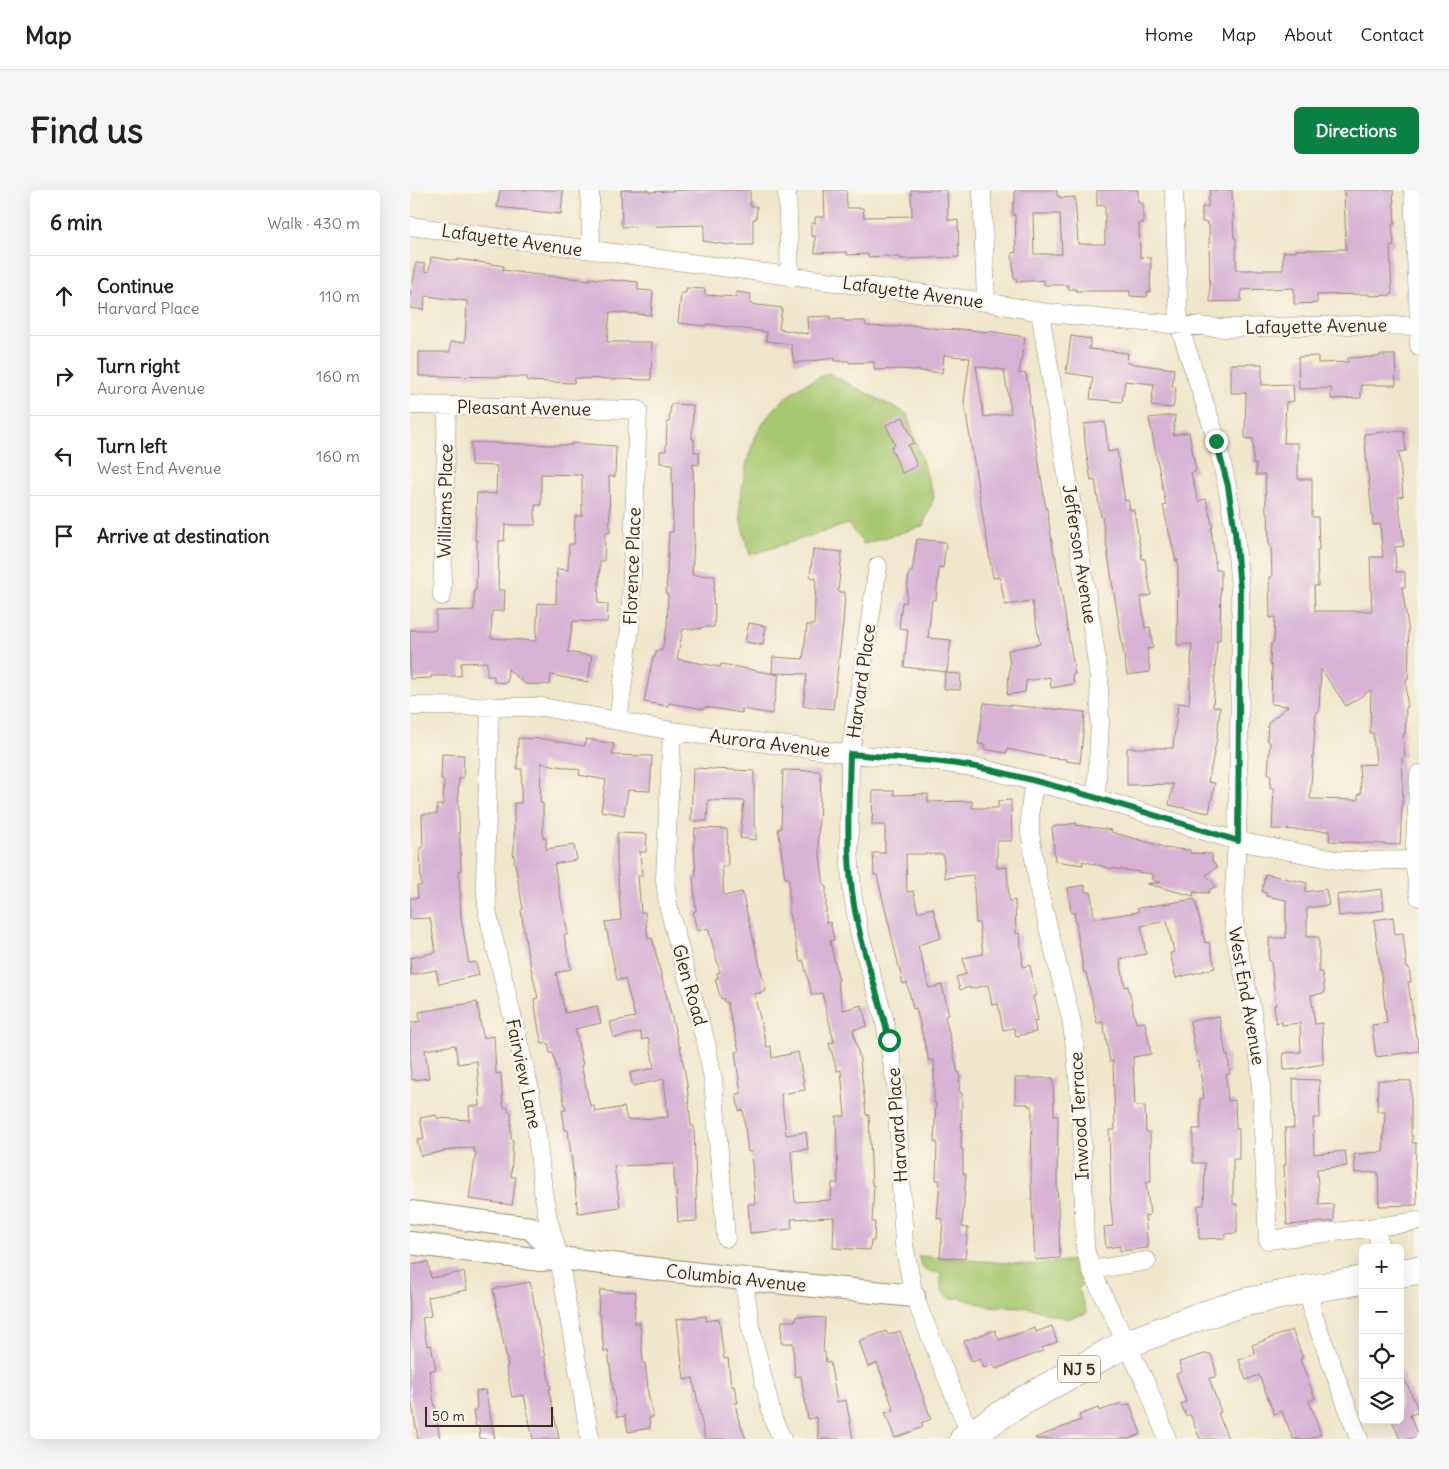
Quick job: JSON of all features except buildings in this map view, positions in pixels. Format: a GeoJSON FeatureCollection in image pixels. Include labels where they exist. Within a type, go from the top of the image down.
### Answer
{"type":"FeatureCollection","features":[{"type":"Feature","properties":{"kind":"main road"},"geometry":{"type":"LineString","coordinates":[[1404,1273],[1419,1270]]}},
{"type":"Feature","properties":{"kind":"main road","name":"NJ 5"},"geometry":{"type":"LineString","coordinates":[[969,1438],[1021,1402],[1127,1344],[1195,1318],[1242,1303],[1359,1281]]}},
{"type":"Feature","properties":{"kind":"street"},"geometry":{"type":"LineString","coordinates":[[590,190],[591,250]]}},
{"type":"Feature","properties":{"kind":"street"},"geometry":{"type":"LineString","coordinates":[[787,190],[790,277]]}},
{"type":"Feature","properties":{"kind":"street"},"geometry":{"type":"LineString","coordinates":[[982,190],[986,302]]}},
{"type":"Feature","properties":{"kind":"street","name":"West End Avenue"},"geometry":{"type":"LineString","coordinates":[[1174,190],[1179,325],[1216,441],[1228,486],[1235,532],[1240,589],[1240,617],[1238,841],[1233,909],[1235,936],[1251,1006],[1260,1064],[1268,1240],[1376,1228]]}},
{"type":"Feature","properties":{"kind":"street"},"geometry":{"type":"LineString","coordinates":[[1413,190],[1419,324]]}},
{"type":"Feature","properties":{"kind":"street","name":"Lafayette Avenue"},"geometry":{"type":"LineString","coordinates":[[410,226],[986,302],[1040,312],[1224,328],[1419,324]]}},
{"type":"Feature","properties":{"kind":"street","name":"Jefferson Avenue"},"geometry":{"type":"LineString","coordinates":[[1040,312],[1099,679],[1100,722],[1096,798]]}},
{"type":"Feature","properties":{"kind":"street"},"geometry":{"type":"LineString","coordinates":[[1419,339],[1419,346]]}},
{"type":"Feature","properties":{"kind":"street","name":"Pleasant Avenue"},"geometry":{"type":"LineString","coordinates":[[410,405],[638,410]]}},
{"type":"Feature","properties":{"kind":"street","name":"Williams Place"},"geometry":{"type":"LineString","coordinates":[[442,596],[447,407]]}},
{"type":"Feature","properties":{"kind":"street","name":"Florence Place"},"geometry":{"type":"LineString","coordinates":[[618,720],[630,628],[638,410]]}},
{"type":"Feature","properties":{"kind":"street","name":"Harvard Place"},"geometry":{"type":"LineString","coordinates":[[878,566],[850,754],[848,850],[852,891],[859,932],[884,1018],[896,1084],[904,1245],[914,1296],[969,1438]]}},
{"type":"Feature","properties":{"kind":"street","name":"Aurora Avenue"},"geometry":{"type":"LineString","coordinates":[[410,706],[542,707],[672,731],[850,754],[926,760],[985,769],[1096,798],[1238,841],[1342,861],[1416,861]]}},
{"type":"Feature","properties":{"kind":"street","name":"Fairview Lane"},"geometry":{"type":"LineString","coordinates":[[490,706],[485,883],[488,915],[530,1090],[543,1191],[558,1258],[590,1439]]}},
{"type":"Feature","properties":{"kind":"street","name":"Glen Road"},"geometry":{"type":"LineString","coordinates":[[672,731],[665,879],[668,905],[706,1043],[713,1079],[726,1238]]}},
{"type":"Feature","properties":{"kind":"street"},"geometry":{"type":"LineString","coordinates":[[1419,774],[1416,861],[1419,897]]}},
{"type":"Feature","properties":{"kind":"street","name":"Inwood Terrace"},"geometry":{"type":"LineString","coordinates":[[1034,782],[1030,810],[1030,833],[1038,886],[1071,1019],[1076,1054],[1081,1114],[1085,1248],[1091,1270],[1148,1388],[1167,1439]]}},
{"type":"Feature","properties":{"kind":"street"},"geometry":{"type":"LineString","coordinates":[[410,1212],[531,1228],[558,1258]]}},
{"type":"Feature","properties":{"kind":"street"},"geometry":{"type":"LineString","coordinates":[[1379,1244],[1376,1228],[1419,1221]]}},
{"type":"Feature","properties":{"kind":"street","name":"Columbia Avenue"},"geometry":{"type":"LineString","coordinates":[[410,1243],[540,1260],[558,1258],[914,1296]]}},
{"type":"Feature","properties":{"kind":"street"},"geometry":{"type":"LineString","coordinates":[[1091,1270],[1147,1261]]}},
{"type":"Feature","properties":{"kind":"street"},"geometry":{"type":"LineString","coordinates":[[744,1279],[750,1325],[773,1419],[782,1439]]}},
{"type":"Feature","properties":{"kind":"street"},"geometry":{"type":"LineString","coordinates":[[1310,1289],[1313,1314],[1359,1439]]}},
{"type":"Feature","properties":{"kind":"green space"},"geometry":{"type":"Polygon","coordinates":[[[828,373],[907,414],[934,497],[923,526],[864,544],[848,524],[750,555],[740,516],[740,505],[747,464],[755,438],[768,416],[788,396],[803,385],[828,373]]]}},
{"type":"Feature","properties":{"kind":"green space"},"geometry":{"type":"Polygon","coordinates":[[[919,1256],[1032,1265],[1075,1260],[1079,1262],[1089,1281],[1078,1288],[1087,1313],[1067,1319],[1027,1307],[988,1306],[960,1298],[949,1299],[944,1294],[942,1288],[941,1273],[933,1272],[923,1267],[919,1256]]]}},
{"type":"Feature","properties":{"kind":"route"},"geometry":{"type":"LineString","coordinates":[[889,1040],[859,932],[852,891],[848,850],[850,754],[926,760],[985,769],[1096,798],[1238,841],[1240,589],[1235,532],[1228,486],[1216,441]]}}]}
